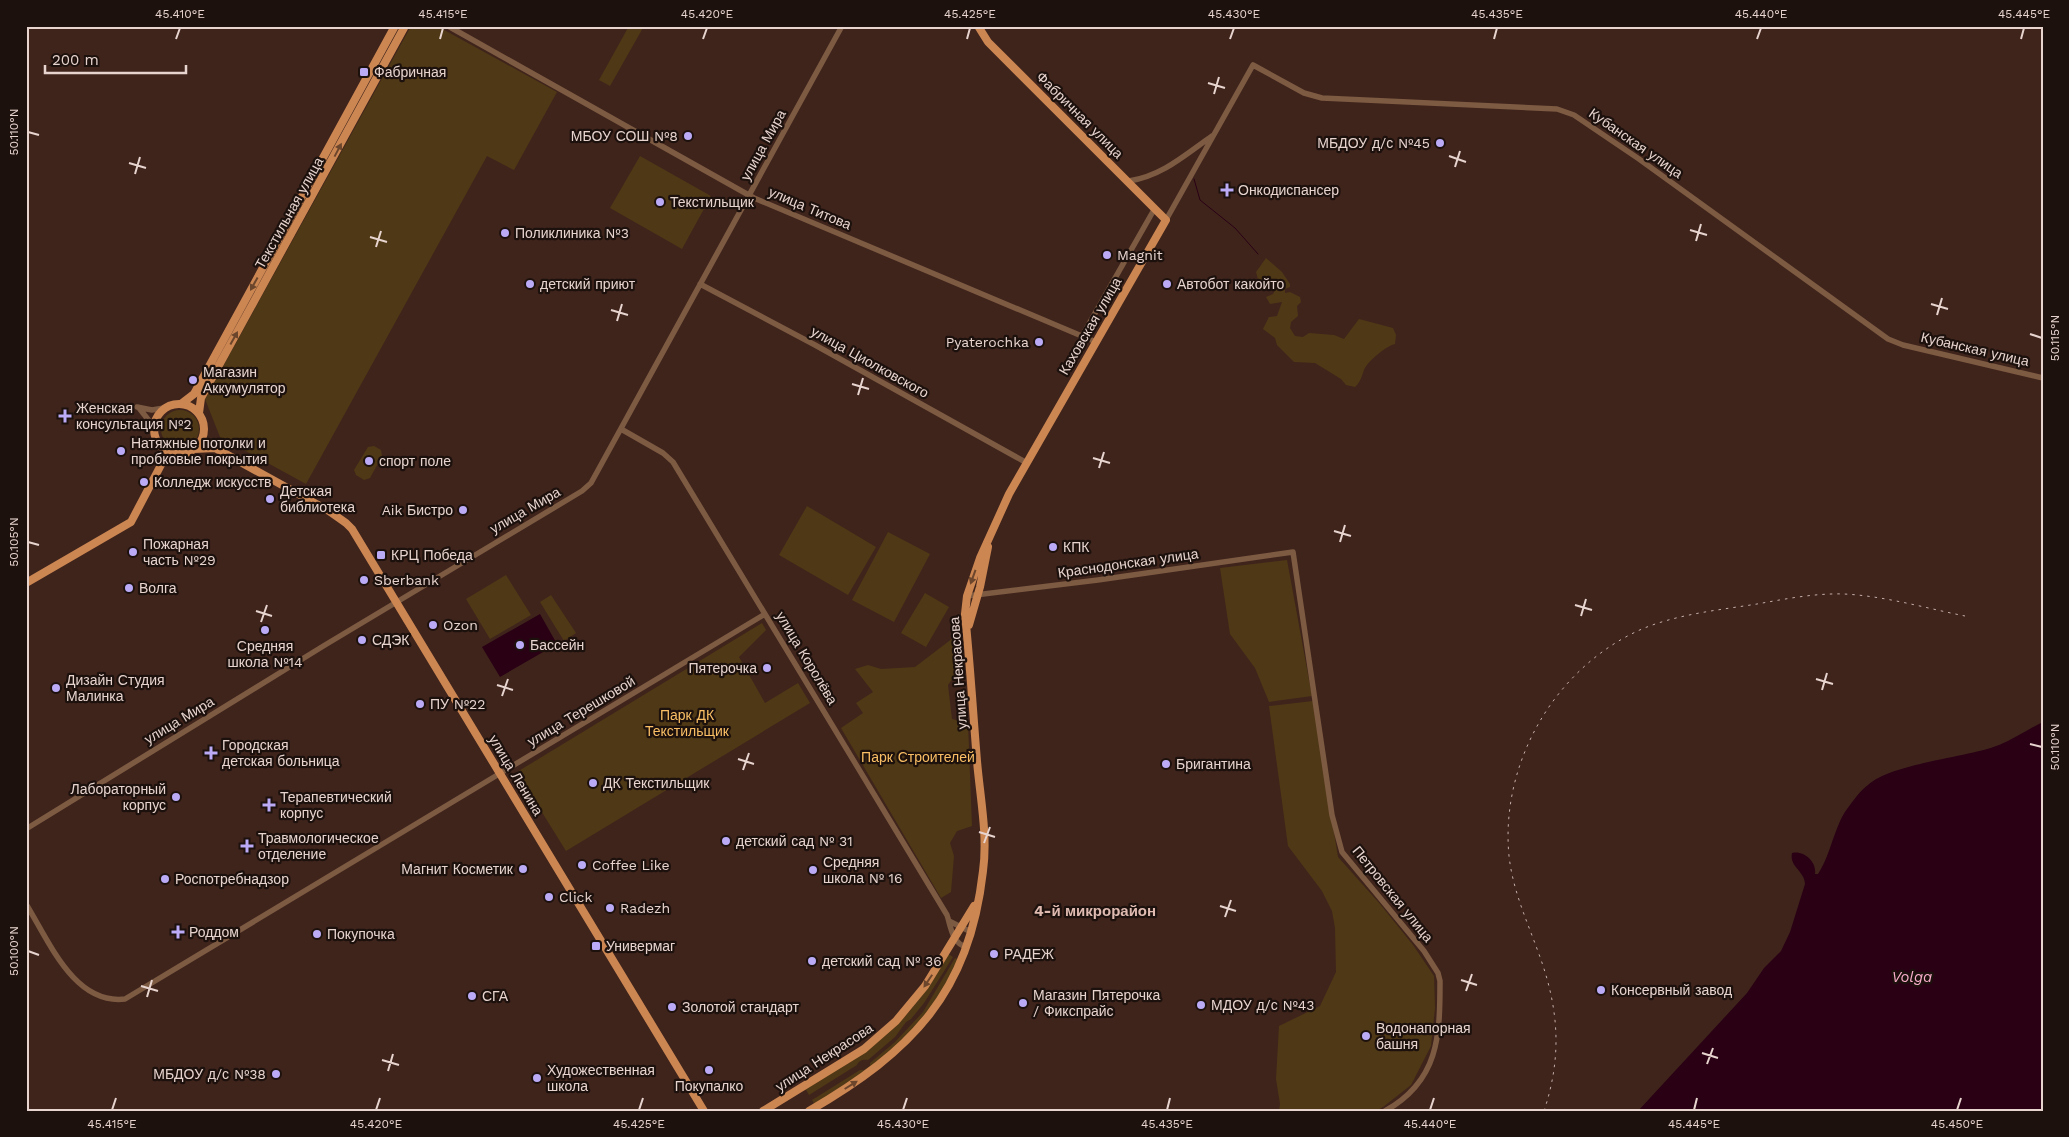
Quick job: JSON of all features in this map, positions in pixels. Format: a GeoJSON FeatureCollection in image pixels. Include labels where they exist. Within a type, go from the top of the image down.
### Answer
{"type":"FeatureCollection","features":[{"type":"Feature","properties":{"kind":"main road","name":"Текстильная улица"},"geometry":{"type":"LineString","coordinates":[[181,404],[194,394],[395,26]]}},
{"type":"Feature","properties":{"kind":"main road","name":"Текстильная улица"},"geometry":{"type":"LineString","coordinates":[[199,413],[201,398],[405,26]]}},
{"type":"Feature","properties":{"kind":"main road","name":"Фабричная улица"},"geometry":{"type":"LineString","coordinates":[[978,26],[988,42],[1129,180],[1166,220]]}},
{"type":"Feature","properties":{"kind":"main road","name":"Каховская улица"},"geometry":{"type":"LineString","coordinates":[[967,596],[980,558],[1008,494],[1166,220]]}},
{"type":"Feature","properties":{"kind":"main road"},"geometry":{"type":"LineString","coordinates":[[162,463],[154,427],[157,417],[164,408],[173,404],[191,406],[199,413],[214,448],[194,449]]}},
{"type":"Feature","properties":{"kind":"main road"},"geometry":{"type":"LineString","coordinates":[[26,583],[131,522],[162,463],[178,454],[194,449],[202,440],[204,428]]}},
{"type":"Feature","properties":{"kind":"main road"},"geometry":{"type":"LineString","coordinates":[[159,444],[167,451],[178,454]]}},
{"type":"Feature","properties":{"kind":"main road","name":"улица Ленина"},"geometry":{"type":"LineString","coordinates":[[214,448],[304,496],[346,523],[501,774],[704,1111]]}},
{"type":"Feature","properties":{"kind":"main road","name":"Каховская улица"},"geometry":{"type":"LineString","coordinates":[[967,632],[978,595],[991,532]]}},
{"type":"Feature","properties":{"kind":"main road","name":"улица Некрасова"},"geometry":{"type":"LineString","coordinates":[[809,1111],[857,1082],[898,1050],[925,1020],[955,975],[972,932],[983,872],[984,844],[965,614],[967,596]]}},
{"type":"Feature","properties":{"kind":"main road","name":"улица Некрасова"},"geometry":{"type":"LineString","coordinates":[[763,1111],[840,1065],[879,1037],[912,1003],[954,940],[978,897]]}},
{"type":"Feature","properties":{"kind":"street","name":"улица Титова"},"geometry":{"type":"LineString","coordinates":[[448,26],[750,196],[1096,342]]}},
{"type":"Feature","properties":{"kind":"street","name":"улица Мира"},"geometry":{"type":"LineString","coordinates":[[26,829],[396,602],[582,491],[591,483],[842,26]]}},
{"type":"Feature","properties":{"kind":"street","name":"Кубанская улица"},"geometry":{"type":"LineString","coordinates":[[1214,135],[1253,65],[1304,93],[1322,98],[1557,109],[1566,111],[1672,182],[1888,339],[1903,345],[2043,378]]}},
{"type":"Feature","properties":{"kind":"street"},"geometry":{"type":"LineString","coordinates":[[1129,180],[1151,176],[1168,168],[1214,135]]}},
{"type":"Feature","properties":{"kind":"street","name":"Каховская улица"},"geometry":{"type":"LineString","coordinates":[[1166,220],[1214,135]]}},
{"type":"Feature","properties":{"kind":"street"},"geometry":{"type":"LineString","coordinates":[[1082,336],[1155,208]]}},
{"type":"Feature","properties":{"kind":"street","name":"улица Циолковского"},"geometry":{"type":"LineString","coordinates":[[700,284],[818,346],[1027,463]]}},
{"type":"Feature","properties":{"kind":"street"},"geometry":{"type":"LineString","coordinates":[[154,427],[137,407],[152,410],[164,408]]}},
{"type":"Feature","properties":{"kind":"street","name":"улица Королёва"},"geometry":{"type":"LineString","coordinates":[[622,429],[663,453],[673,462],[949,921],[954,940]]}},
{"type":"Feature","properties":{"kind":"street","name":"Краснодонская улица"},"geometry":{"type":"LineString","coordinates":[[967,596],[1098,580],[1293,552]]}},
{"type":"Feature","properties":{"kind":"street","name":"Петровская улица"},"geometry":{"type":"LineString","coordinates":[[1293,552],[1332,815],[1342,852],[1424,951],[1438,973],[1440,980],[1438,1038],[1434,1053],[1425,1073],[1414,1089],[1407,1097],[1385,1111]]}},
{"type":"Feature","properties":{"kind":"street","name":"улица Терешковой"},"geometry":{"type":"LineString","coordinates":[[26,904],[74,979],[99,997],[114,1000],[126,999],[765,614]]}},
{"type":"Feature","properties":{"kind":"street"},"geometry":{"type":"LineString","coordinates":[[949,921],[972,932]]}},
{"type":"Feature","properties":{"kind":"street"},"geometry":{"type":"LineString","coordinates":[[954,940],[959,945],[967,947]]}},
{"type":"Feature","properties":{"kind":"green space"},"geometry":{"type":"Polygon","coordinates":[[[411,26],[437,26],[557,92],[514,170],[487,156],[306,484],[220,437],[205,399],[411,26]]]}},
{"type":"Feature","properties":{"kind":"green space"},"geometry":{"type":"Polygon","coordinates":[[[629,26],[644,26],[610,86],[599,80],[629,26]]]}},
{"type":"Feature","properties":{"kind":"green space","name":"Текстильщик"},"geometry":{"type":"Polygon","coordinates":[[[640,156],[711,196],[682,249],[610,208],[640,156]]]}},
{"type":"Feature","properties":{"kind":"green space"},"geometry":{"type":"Polygon","coordinates":[[[1266,258],[1282,272],[1290,284],[1290,287],[1285,289],[1285,293],[1290,292],[1300,297],[1301,302],[1297,306],[1298,316],[1291,322],[1290,328],[1295,336],[1303,337],[1309,333],[1334,335],[1344,339],[1359,319],[1393,328],[1396,335],[1395,344],[1382,351],[1369,363],[1355,387],[1346,385],[1341,379],[1315,363],[1294,362],[1277,345],[1275,338],[1263,329],[1269,317],[1277,316],[1282,302],[1270,304],[1266,297],[1273,294],[1275,290],[1259,283],[1256,272],[1266,258]]]}},
{"type":"Feature","properties":{"kind":"green space"},"geometry":{"type":"Polygon","coordinates":[[[180,410],[194,415],[199,429],[194,443],[180,448],[166,443],[161,429],[166,415],[180,410]]]}},
{"type":"Feature","properties":{"kind":"green space","name":"спорт поле"},"geometry":{"type":"Polygon","coordinates":[[[374,446],[381,450],[382,456],[370,478],[364,480],[356,475],[354,470],[368,447],[374,446]]]}},
{"type":"Feature","properties":{"kind":"green space"},"geometry":{"type":"Polygon","coordinates":[[[807,506],[876,547],[848,595],[779,555],[807,506]]]}},
{"type":"Feature","properties":{"kind":"green space"},"geometry":{"type":"Polygon","coordinates":[[[888,532],[930,554],[894,622],[852,600],[888,532]]]}},
{"type":"Feature","properties":{"kind":"green space"},"geometry":{"type":"Polygon","coordinates":[[[1287,560],[1312,696],[1269,702],[1255,668],[1230,634],[1220,568],[1287,560]]]}},
{"type":"Feature","properties":{"kind":"green space"},"geometry":{"type":"Polygon","coordinates":[[[506,575],[531,615],[490,639],[466,599],[506,575]]]}},
{"type":"Feature","properties":{"kind":"green space"},"geometry":{"type":"Polygon","coordinates":[[[925,593],[949,607],[926,647],[901,633],[925,593]]]}},
{"type":"Feature","properties":{"kind":"green space"},"geometry":{"type":"Polygon","coordinates":[[[551,595],[576,633],[564,641],[540,602],[551,595]]]}},
{"type":"Feature","properties":{"kind":"green space","name":"Парк ДК Текстильщик"},"geometry":{"type":"Polygon","coordinates":[[[762,623],[766,630],[739,657],[765,703],[798,683],[810,703],[566,851],[517,772],[762,623]]]}},
{"type":"Feature","properties":{"kind":"green space","name":"Парк Строителей"},"geometry":{"type":"Polygon","coordinates":[[[957,635],[959,670],[948,685],[952,719],[968,723],[972,826],[957,831],[950,843],[954,856],[951,892],[941,898],[841,728],[863,713],[856,703],[873,692],[855,669],[868,665],[881,669],[915,667],[957,635]]]}},
{"type":"Feature","properties":{"kind":"green space"},"geometry":{"type":"Polygon","coordinates":[[[1313,701],[1338,857],[1380,904],[1413,945],[1434,976],[1435,1008],[1431,1046],[1411,1085],[1376,1111],[1279,1111],[1280,1104],[1276,1079],[1279,1026],[1320,1006],[1336,972],[1335,928],[1332,911],[1322,891],[1288,846],[1269,706],[1313,701]]]}},
{"type":"Feature","properties":{"kind":"green space"},"geometry":{"type":"Polygon","coordinates":[[[948,954],[953,957],[924,1003],[895,1037],[868,1060],[860,1061],[857,1065],[809,1095],[805,1088],[894,1026],[909,1012],[923,994],[948,954]]]}},
{"type":"Feature","properties":{"kind":"green space"},"geometry":{"type":"Polygon","coordinates":[[[955,958],[959,960],[945,986],[919,1023],[899,1045],[879,1062],[815,1105],[812,1100],[860,1070],[870,1066],[870,1063],[895,1042],[923,1012],[955,958]]]}},
{"type":"Feature","properties":{"kind":"water"},"geometry":{"type":"Polygon","coordinates":[[[540,614],[557,644],[500,677],[482,647],[540,614]]]}},
{"type":"Feature","properties":{"kind":"water","name":"Volga"},"geometry":{"type":"Polygon","coordinates":[[[2043,722],[2043,1111],[1638,1111],[1747,993],[1764,968],[1781,951],[1790,932],[1805,884],[1803,876],[1793,862],[1792,853],[1801,853],[1809,858],[1814,865],[1815,874],[1818,874],[1845,813],[1858,794],[1879,777],[1911,766],[1985,750],[2010,740],[2043,722]]]}},
{"type":"Feature","properties":{"kind":"waterway"},"geometry":{"type":"LineString","coordinates":[[1194,179],[1200,200],[1235,228],[1258,254]]}},
{"type":"Feature","properties":{"kind":"railway"},"geometry":{"type":"LineString","coordinates":[[1544,1111],[1554,1072],[1556,1053],[1554,1015],[1551,996],[1540,957],[1514,882],[1509,856],[1509,821],[1514,787],[1524,753],[1540,722],[1559,693],[1583,667],[1611,646],[1642,629],[1699,613],[1822,594],[1844,594],[1890,600],[1965,616]]}},
{"type":"Feature","properties":{"kind":"place","name":"Фабричная"},"geometry":{"type":"Point","coordinates":[364,72]}},
{"type":"Feature","properties":{"kind":"place","name":"МБОУ СОШ №8"},"geometry":{"type":"Point","coordinates":[688,136]}},
{"type":"Feature","properties":{"kind":"place","name":"МБДОУ д/с №45"},"geometry":{"type":"Point","coordinates":[1440,143]}},
{"type":"Feature","properties":{"kind":"place","name":"Онкодиспансер"},"geometry":{"type":"Point","coordinates":[1227,190]}},
{"type":"Feature","properties":{"kind":"place","name":"Текстильщик"},"geometry":{"type":"Point","coordinates":[660,202]}},
{"type":"Feature","properties":{"kind":"place","name":"Поликлиника №3"},"geometry":{"type":"Point","coordinates":[505,233]}},
{"type":"Feature","properties":{"kind":"place","name":"Magnit"},"geometry":{"type":"Point","coordinates":[1107,255]}},
{"type":"Feature","properties":{"kind":"place","name":"детский приют"},"geometry":{"type":"Point","coordinates":[530,284]}},
{"type":"Feature","properties":{"kind":"place","name":"Автобот какойто"},"geometry":{"type":"Point","coordinates":[1167,284]}},
{"type":"Feature","properties":{"kind":"place","name":"Pyaterochka"},"geometry":{"type":"Point","coordinates":[1039,342]}},
{"type":"Feature","properties":{"kind":"place","name":"Магазин Аккумулятор"},"geometry":{"type":"Point","coordinates":[193,380]}},
{"type":"Feature","properties":{"kind":"place","name":"Женская консультация №2"},"geometry":{"type":"Point","coordinates":[65,416]}},
{"type":"Feature","properties":{"kind":"place","name":"Натяжные потолки и пробковые покрытия"},"geometry":{"type":"Point","coordinates":[121,451]}},
{"type":"Feature","properties":{"kind":"place","name":"спорт поле"},"geometry":{"type":"Point","coordinates":[369,461]}},
{"type":"Feature","properties":{"kind":"place","name":"Колледж искусств"},"geometry":{"type":"Point","coordinates":[144,482]}},
{"type":"Feature","properties":{"kind":"place","name":"Детская библиотека"},"geometry":{"type":"Point","coordinates":[270,499]}},
{"type":"Feature","properties":{"kind":"place","name":"Aik Бистро"},"geometry":{"type":"Point","coordinates":[463,510]}},
{"type":"Feature","properties":{"kind":"place","name":"КПК"},"geometry":{"type":"Point","coordinates":[1053,547]}},
{"type":"Feature","properties":{"kind":"place","name":"Пожарная часть №29"},"geometry":{"type":"Point","coordinates":[133,552]}},
{"type":"Feature","properties":{"kind":"place","name":"КРЦ Победа"},"geometry":{"type":"Point","coordinates":[381,555]}},
{"type":"Feature","properties":{"kind":"place","name":"Sberbank"},"geometry":{"type":"Point","coordinates":[364,580]}},
{"type":"Feature","properties":{"kind":"place","name":"Волга"},"geometry":{"type":"Point","coordinates":[129,588]}},
{"type":"Feature","properties":{"kind":"place","name":"Ozon"},"geometry":{"type":"Point","coordinates":[433,625]}},
{"type":"Feature","properties":{"kind":"place","name":"Средняя школа №14"},"geometry":{"type":"Point","coordinates":[265,630]}},
{"type":"Feature","properties":{"kind":"place","name":"СДЭК"},"geometry":{"type":"Point","coordinates":[362,640]}},
{"type":"Feature","properties":{"kind":"place","name":"Бассейн"},"geometry":{"type":"Point","coordinates":[520,645]}},
{"type":"Feature","properties":{"kind":"place","name":"Пятерочка"},"geometry":{"type":"Point","coordinates":[767,668]}},
{"type":"Feature","properties":{"kind":"place","name":"Дизайн Студия Малинка"},"geometry":{"type":"Point","coordinates":[56,688]}},
{"type":"Feature","properties":{"kind":"place","name":"ПУ №22"},"geometry":{"type":"Point","coordinates":[420,704]}},
{"type":"Feature","properties":{"kind":"place","name":"Городская детская больница"},"geometry":{"type":"Point","coordinates":[211,753]}},
{"type":"Feature","properties":{"kind":"place","name":"Бригантина"},"geometry":{"type":"Point","coordinates":[1166,764]}},
{"type":"Feature","properties":{"kind":"place","name":"ДК Текстильщик"},"geometry":{"type":"Point","coordinates":[593,783]}},
{"type":"Feature","properties":{"kind":"place","name":"Лабораторный корпус"},"geometry":{"type":"Point","coordinates":[176,797]}},
{"type":"Feature","properties":{"kind":"place","name":"Терапевтический корпус"},"geometry":{"type":"Point","coordinates":[269,805]}},
{"type":"Feature","properties":{"kind":"place","name":"детский сад № 31"},"geometry":{"type":"Point","coordinates":[726,841]}},
{"type":"Feature","properties":{"kind":"place","name":"Травмологическое отделение"},"geometry":{"type":"Point","coordinates":[247,846]}},
{"type":"Feature","properties":{"kind":"place","name":"Coffee Like"},"geometry":{"type":"Point","coordinates":[582,865]}},
{"type":"Feature","properties":{"kind":"place","name":"Магнит Косметик"},"geometry":{"type":"Point","coordinates":[523,869]}},
{"type":"Feature","properties":{"kind":"place","name":"Средняя школа № 16"},"geometry":{"type":"Point","coordinates":[813,870]}},
{"type":"Feature","properties":{"kind":"place","name":"Роспотребнадзор"},"geometry":{"type":"Point","coordinates":[165,879]}},
{"type":"Feature","properties":{"kind":"place","name":"Click"},"geometry":{"type":"Point","coordinates":[549,897]}},
{"type":"Feature","properties":{"kind":"place","name":"Radezh"},"geometry":{"type":"Point","coordinates":[610,908]}},
{"type":"Feature","properties":{"kind":"place","name":"Роддом"},"geometry":{"type":"Point","coordinates":[178,932]}},
{"type":"Feature","properties":{"kind":"place","name":"Покупочка"},"geometry":{"type":"Point","coordinates":[317,934]}},
{"type":"Feature","properties":{"kind":"place","name":"Универмаг"},"geometry":{"type":"Point","coordinates":[596,946]}},
{"type":"Feature","properties":{"kind":"place","name":"РАДЕЖ"},"geometry":{"type":"Point","coordinates":[994,954]}},
{"type":"Feature","properties":{"kind":"place","name":"детский сад № 36"},"geometry":{"type":"Point","coordinates":[812,961]}},
{"type":"Feature","properties":{"kind":"place","name":"Консервный завод"},"geometry":{"type":"Point","coordinates":[1601,990]}},
{"type":"Feature","properties":{"kind":"place","name":"СГА"},"geometry":{"type":"Point","coordinates":[472,996]}},
{"type":"Feature","properties":{"kind":"place","name":"Магазин Пятерочка / Фикспрайс"},"geometry":{"type":"Point","coordinates":[1023,1003]}},
{"type":"Feature","properties":{"kind":"place","name":"МДОУ д/с №43"},"geometry":{"type":"Point","coordinates":[1201,1005]}},
{"type":"Feature","properties":{"kind":"place","name":"Золотой стандарт"},"geometry":{"type":"Point","coordinates":[672,1007]}},
{"type":"Feature","properties":{"kind":"place","name":"Водонапорная башня"},"geometry":{"type":"Point","coordinates":[1366,1036]}},
{"type":"Feature","properties":{"kind":"place","name":"Покупалко"},"geometry":{"type":"Point","coordinates":[709,1070]}},
{"type":"Feature","properties":{"kind":"place","name":"МБДОУ д/с №38"},"geometry":{"type":"Point","coordinates":[276,1074]}},
{"type":"Feature","properties":{"kind":"place","name":"Художественная школа"},"geometry":{"type":"Point","coordinates":[537,1078]}},
{"type":"Feature","properties":{"kind":"district","name":"4-й микрорайон"},"geometry":{"type":"Point","coordinates":[1095,911]}}]}
